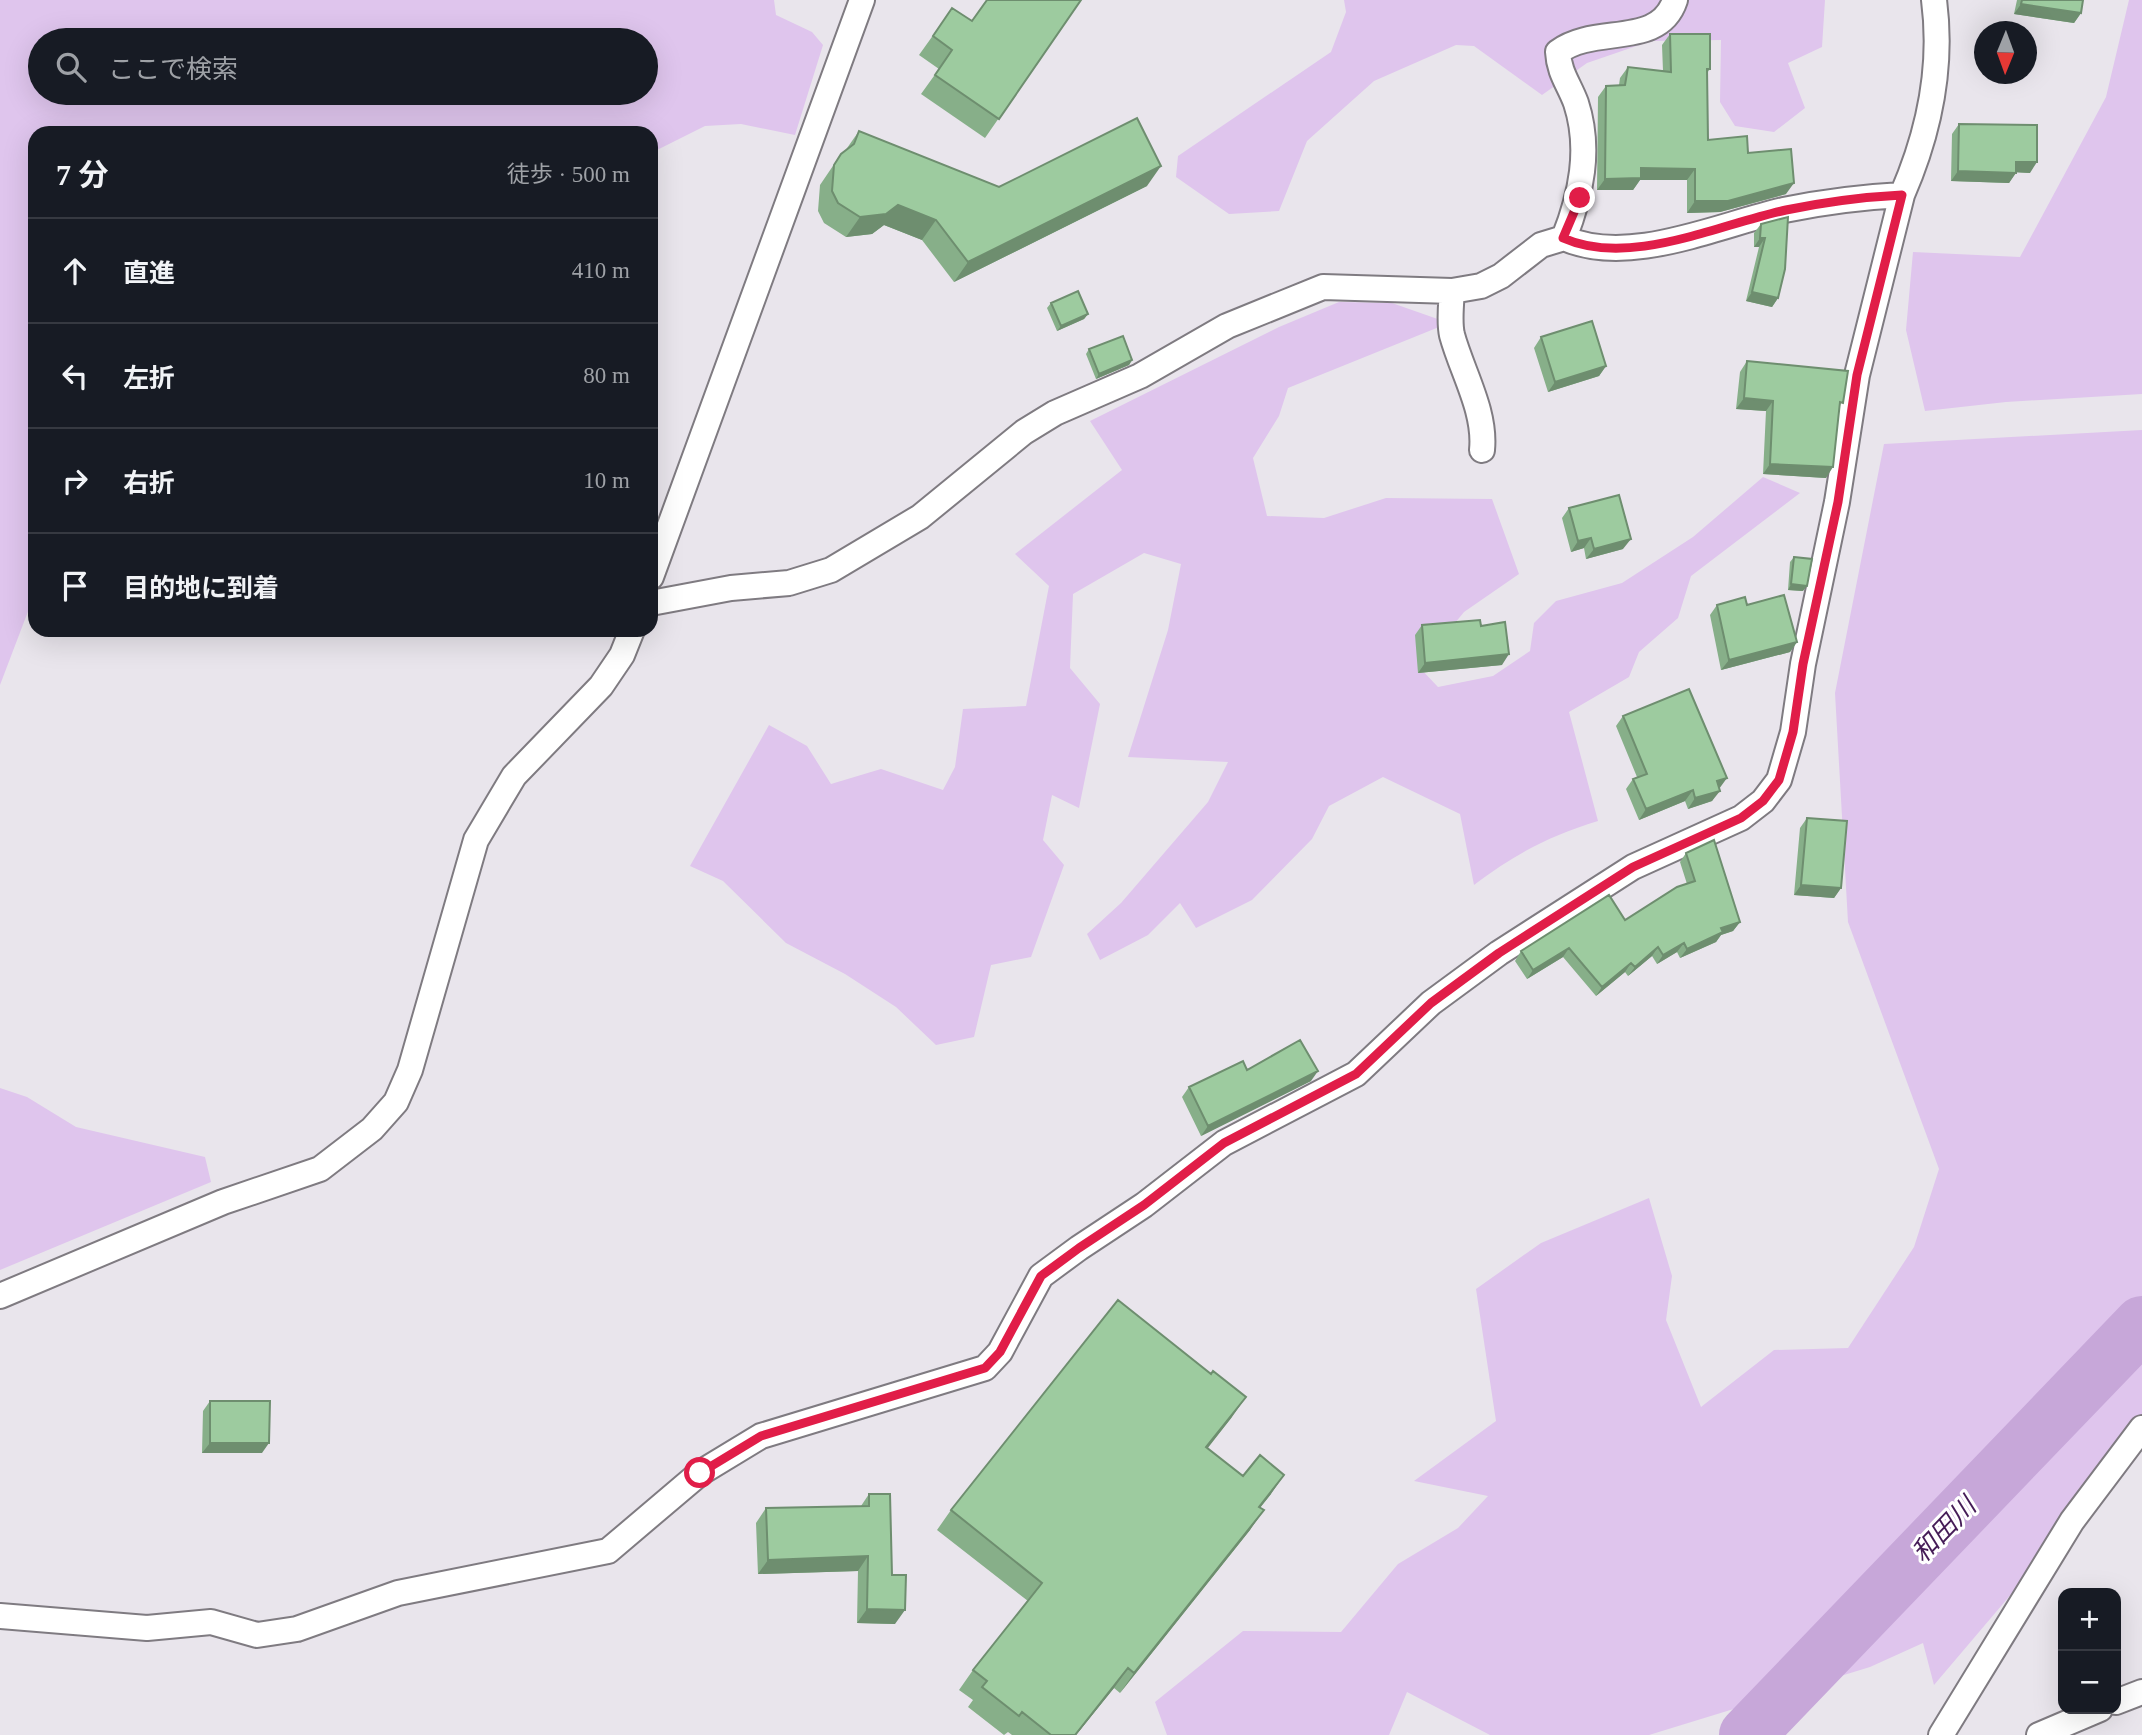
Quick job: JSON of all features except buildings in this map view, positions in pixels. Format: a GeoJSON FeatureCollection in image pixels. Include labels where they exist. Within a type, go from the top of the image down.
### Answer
{"type":"FeatureCollection","features":[{"type":"Feature","properties":{"kind":"street"},"geometry":{"type":"LineString","coordinates":[[658,558],[862,0]]}},
{"type":"Feature","properties":{"kind":"street"},"geometry":{"type":"LineString","coordinates":[[1563,238],[1580,198],[1583,125],[1575,100],[1559,70],[1558,52],[1571,42],[1657,27],[1671,13],[1675,0]]}},
{"type":"Feature","properties":{"kind":"street"},"geometry":{"type":"LineString","coordinates":[[0,1616],[147,1629],[211,1622],[257,1635],[297,1629],[398,1593],[608,1551],[626,1539],[700,1473],[761,1436],[985,1368],[1000,1352],[1041,1276],[1079,1248],[1144,1205],[1224,1143],[1356,1074],[1431,1003],[1499,953],[1633,867],[1741,818],[1763,801],[1779,780],[1793,732],[1803,664],[1838,502],[1857,375],[1902,195],[1919,156],[1932,104],[1937,52],[1934,0]]}},
{"type":"Feature","properties":{"kind":"street"},"geometry":{"type":"LineString","coordinates":[[658,602],[731,588],[789,583],[831,570],[920,517],[1024,432],[1055,412],[1140,376],[1227,326],[1323,287],[1452,292],[1481,286],[1501,276],[1541,245],[1563,238],[1581,246],[1615,249],[1695,235],[1785,210],[1861,197],[1902,195]]}},
{"type":"Feature","properties":{"kind":"street"},"geometry":{"type":"LineString","coordinates":[[1452,292],[1451,331],[1478,411],[1483,437],[1482,450]]}},
{"type":"Feature","properties":{"kind":"street"},"geometry":{"type":"LineString","coordinates":[[0,1296],[223,1202],[320,1169],[372,1129],[396,1102],[410,1070],[476,840],[514,776],[601,686],[622,655],[629,637]]}},
{"type":"Feature","properties":{"kind":"street"},"geometry":{"type":"LineString","coordinates":[[1941,1735],[2072,1521],[2142,1429]]}},
{"type":"Feature","properties":{"kind":"street"},"geometry":{"type":"LineString","coordinates":[[2121,1700],[2142,1692]]}},
{"type":"Feature","properties":{"kind":"street"},"geometry":{"type":"LineString","coordinates":[[2039,1735],[2088,1714]]}},
{"type":"Feature","properties":{"kind":"shaded area"},"geometry":{"type":"Polygon","coordinates":[[[0,0],[774,0],[776,15],[812,32],[823,45],[795,135],[741,124],[705,126],[658,150],[658,126],[28,126],[28,611],[0,685],[0,0]]]}},
{"type":"Feature","properties":{"kind":"shaded area"},"geometry":{"type":"Polygon","coordinates":[[[1344,0],[1825,0],[1822,47],[1788,63],[1805,108],[1774,132],[1735,126],[1720,102],[1721,40],[1651,41],[1587,63],[1542,95],[1474,46],[1456,45],[1374,81],[1307,141],[1279,211],[1229,214],[1176,177],[1178,156],[1331,52],[1346,12],[1344,0]]]}},
{"type":"Feature","properties":{"kind":"shaded area"},"geometry":{"type":"Polygon","coordinates":[[[2129,0],[2142,0],[2142,394],[2006,402],[1925,411],[1906,330],[1913,252],[2020,257],[2106,97],[2129,0]]]}},
{"type":"Feature","properties":{"kind":"shaded area"},"geometry":{"type":"Polygon","coordinates":[[[1339,302],[1392,303],[1449,323],[1288,388],[1279,416],[1253,458],[1267,516],[1324,518],[1386,498],[1492,499],[1519,574],[1464,612],[1419,667],[1438,687],[1493,676],[1530,651],[1534,623],[1556,601],[1622,583],[1693,537],[1763,477],[1800,493],[1691,576],[1678,618],[1639,652],[1629,677],[1569,712],[1598,821],[1533,847],[1474,885],[1460,814],[1383,777],[1329,806],[1312,839],[1252,900],[1196,928],[1180,903],[1148,935],[1100,960],[1087,934],[1121,903],[1208,802],[1228,762],[1128,757],[1168,630],[1181,564],[1144,553],[1073,594],[1070,668],[1100,704],[1079,808],[1052,795],[1043,840],[1064,865],[1031,957],[991,965],[974,1037],[936,1045],[896,1007],[845,974],[786,943],[723,881],[690,866],[769,725],[807,746],[831,784],[881,769],[943,790],[955,767],[963,709],[1026,706],[1049,586],[1015,554],[1122,470],[1090,421],[1279,327],[1339,302]]]}},
{"type":"Feature","properties":{"kind":"shaded area"},"geometry":{"type":"Polygon","coordinates":[[[2142,430],[2142,1440],[1934,1685],[1923,1643],[1870,1667],[1649,1735],[1490,1735],[1407,1692],[1389,1735],[1167,1735],[1155,1702],[1243,1631],[1341,1632],[1398,1564],[1458,1528],[1488,1496],[1414,1481],[1496,1421],[1476,1289],[1541,1243],[1649,1198],[1672,1276],[1666,1320],[1701,1407],[1774,1350],[1848,1348],[1914,1247],[1939,1169],[1848,922],[1835,693],[1884,444],[2142,430]]]}},
{"type":"Feature","properties":{"kind":"shaded area"},"geometry":{"type":"Polygon","coordinates":[[[0,1088],[27,1097],[76,1127],[205,1157],[211,1182],[0,1270],[0,1088]]]}},
{"type":"Feature","properties":{"kind":"waterway","name":"和田川"},"geometry":{"type":"LineString","coordinates":[[1747,1735],[2142,1324]]}},
{"type":"Feature","properties":{"kind":"route"},"geometry":{"type":"LineString","coordinates":[[700,1473],[761,1436],[985,1368],[1000,1352],[1041,1276],[1144,1205],[1224,1143],[1356,1074],[1431,1003],[1499,953],[1633,867],[1741,818],[1763,801],[1779,780],[1793,732],[1803,664],[1838,502],[1857,375],[1902,195],[1861,197],[1785,210],[1695,235],[1615,249],[1581,246],[1563,238],[1580,198]]}}]}
